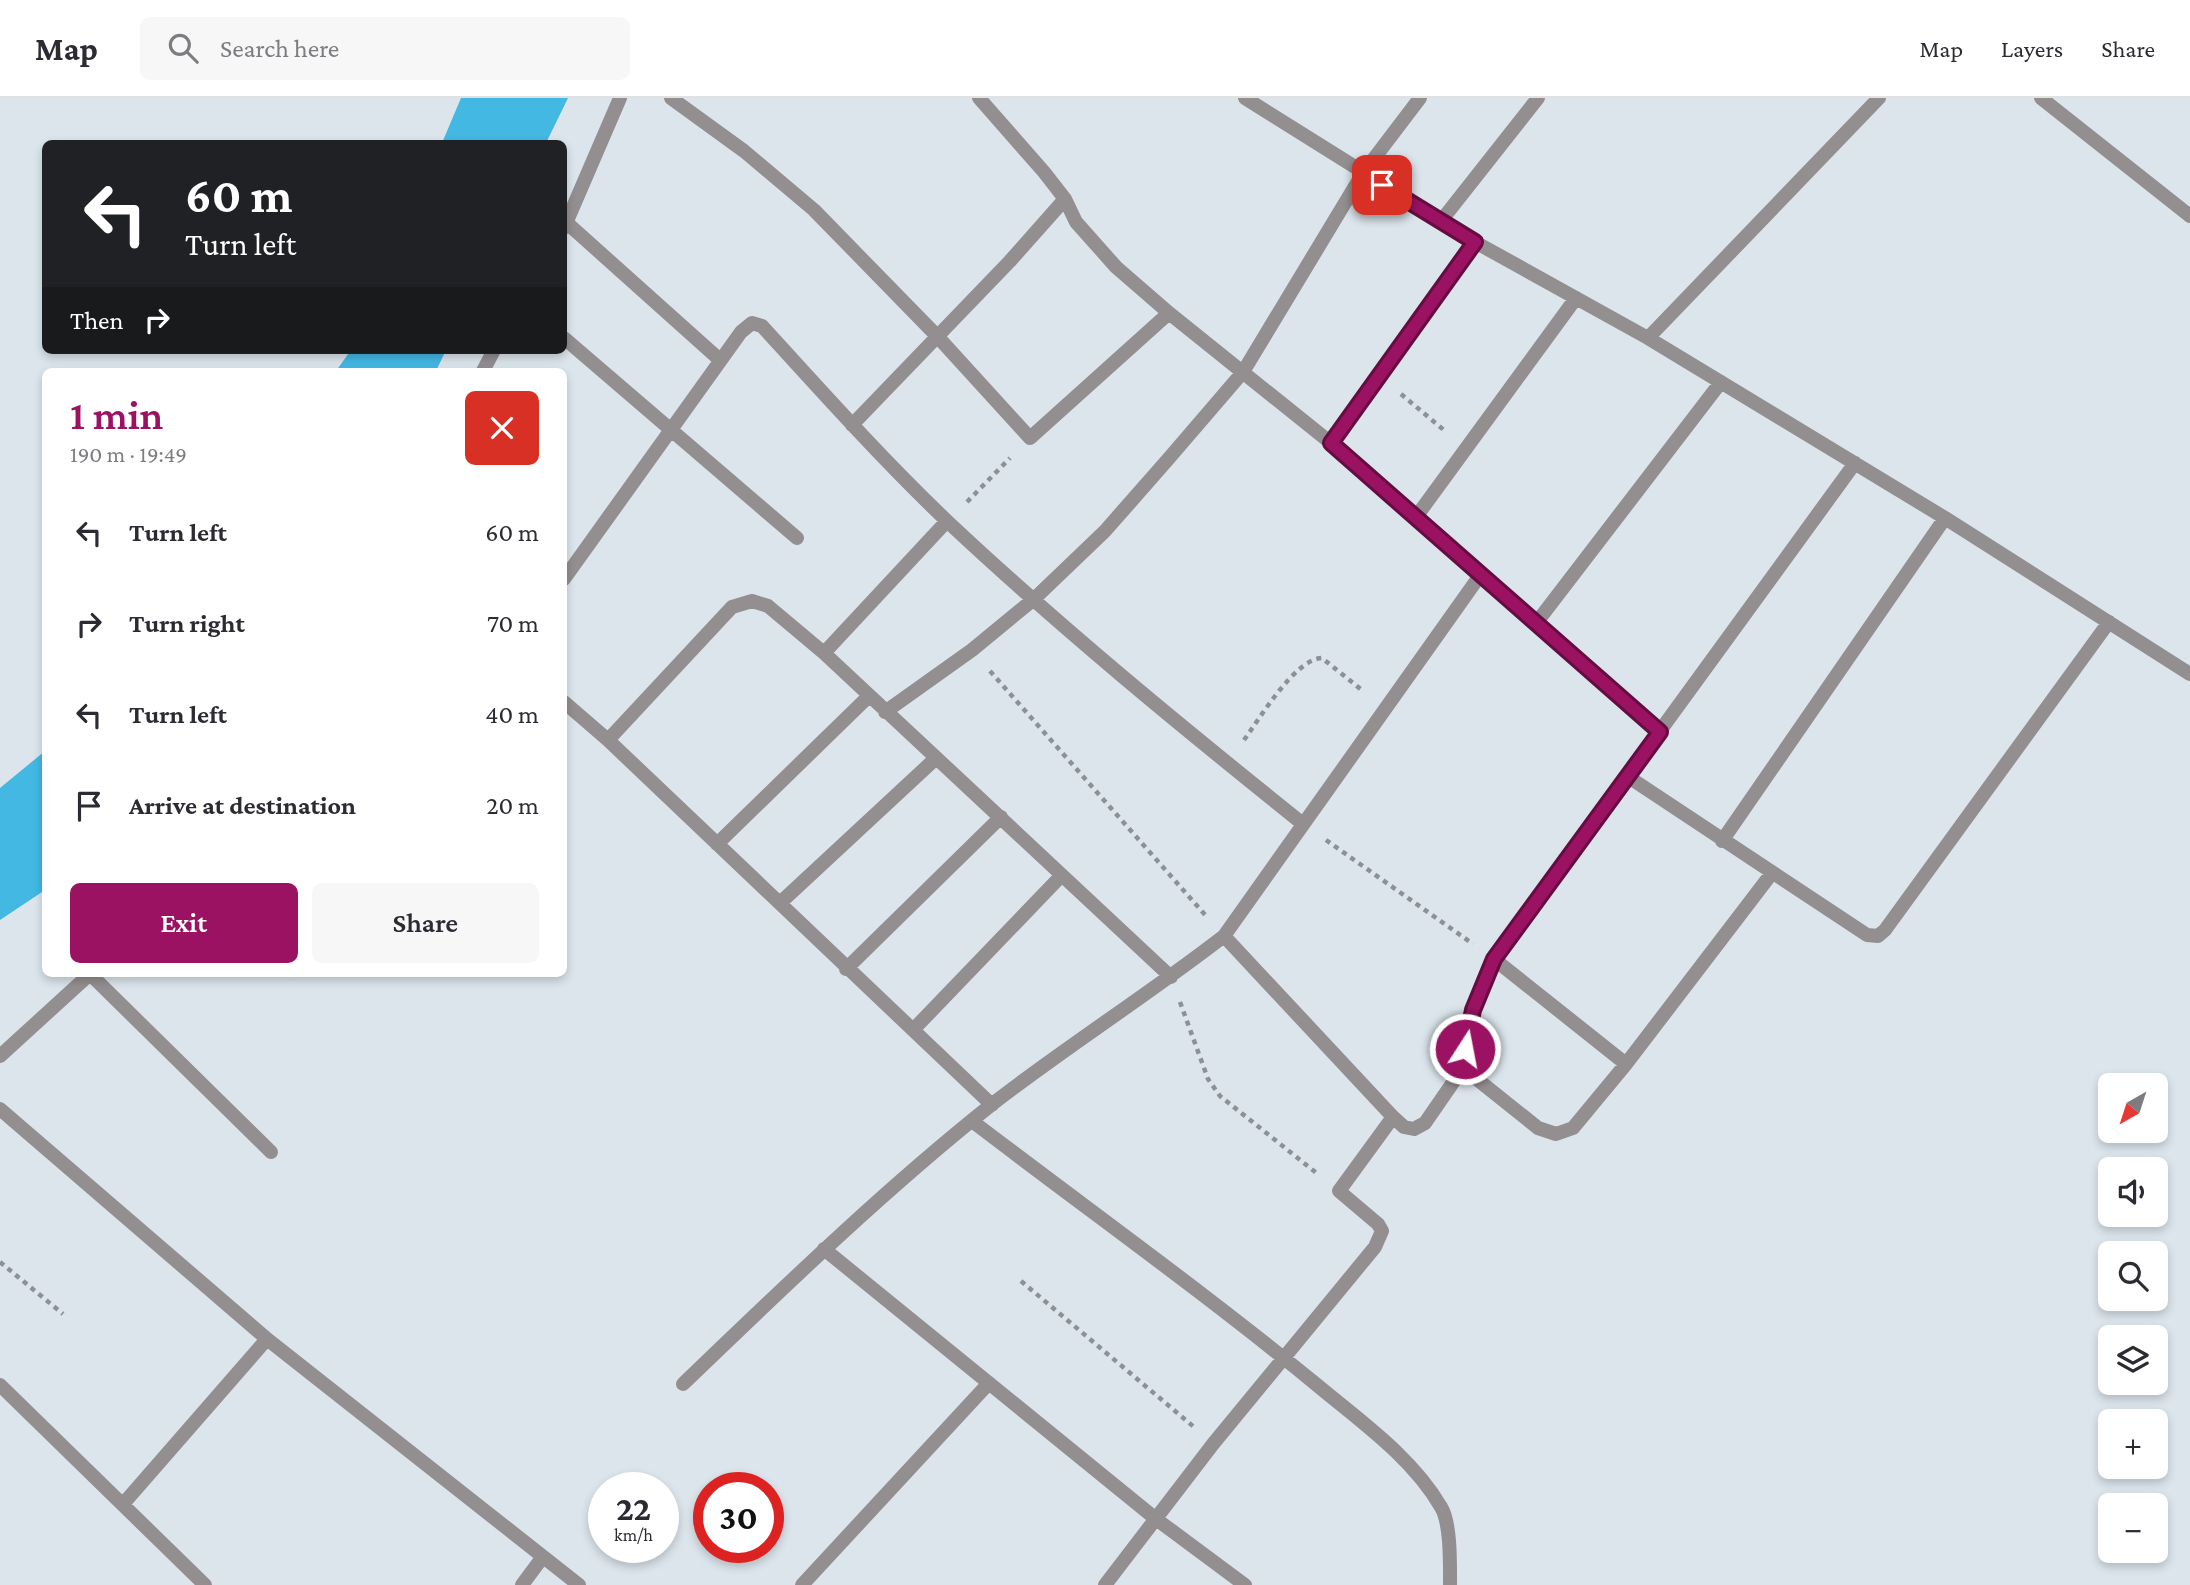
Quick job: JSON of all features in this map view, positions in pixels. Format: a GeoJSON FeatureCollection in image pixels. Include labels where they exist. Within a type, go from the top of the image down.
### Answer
{"type":"FeatureCollection","features":[{"type":"Feature","properties":{"kind":"street"},"geometry":{"type":"LineString","coordinates":[[567,221],[620,98]]}},
{"type":"Feature","properties":{"kind":"street"},"geometry":{"type":"LineString","coordinates":[[671,98],[744,151],[814,210],[937,336],[1031,438],[1169,313]]}},
{"type":"Feature","properties":{"kind":"street"},"geometry":{"type":"LineString","coordinates":[[979,98],[1065,199],[1076,222],[1116,267],[1331,443],[1660,732]]}},
{"type":"Feature","properties":{"kind":"street"},"geometry":{"type":"LineString","coordinates":[[1245,98],[1475,242],[1648,338],[1855,463],[2190,674]]}},
{"type":"Feature","properties":{"kind":"street"},"geometry":{"type":"LineString","coordinates":[[885,712],[972,650],[1034,599],[1105,531],[1244,372],[1363,173],[1420,98]]}},
{"type":"Feature","properties":{"kind":"street"},"geometry":{"type":"LineString","coordinates":[[1441,220],[1538,98]]}},
{"type":"Feature","properties":{"kind":"street"},"geometry":{"type":"LineString","coordinates":[[1648,338],[1879,98]]}},
{"type":"Feature","properties":{"kind":"street"},"geometry":{"type":"LineString","coordinates":[[2041,98],[2190,216]]}},
{"type":"Feature","properties":{"kind":"street"},"geometry":{"type":"LineString","coordinates":[[852,425],[1065,199]]}},
{"type":"Feature","properties":{"kind":"street"},"geometry":{"type":"LineString","coordinates":[[567,228],[720,360]]}},
{"type":"Feature","properties":{"kind":"street"},"geometry":{"type":"LineString","coordinates":[[1331,443],[1475,242]]}},
{"type":"Feature","properties":{"kind":"street"},"geometry":{"type":"LineString","coordinates":[[1416,517],[1576,298]]}},
{"type":"Feature","properties":{"kind":"street"},"geometry":{"type":"LineString","coordinates":[[567,575],[741,332],[752,324],[762,326],[852,425],[947,521],[1226,763],[1303,824]]}},
{"type":"Feature","properties":{"kind":"street"},"geometry":{"type":"LineString","coordinates":[[567,341],[797,538]]}},
{"type":"Feature","properties":{"kind":"street"},"geometry":{"type":"LineString","coordinates":[[1537,622],[1721,382]]}},
{"type":"Feature","properties":{"kind":"street"},"geometry":{"type":"LineString","coordinates":[[1223,936],[1392,1118],[1404,1127],[1413,1129],[1425,1123],[1463,1068],[1473,1010],[1494,959],[1855,463]]}},
{"type":"Feature","properties":{"kind":"street"},"geometry":{"type":"LineString","coordinates":[[1722,841],[1945,518]]}},
{"type":"Feature","properties":{"kind":"street"},"geometry":{"type":"LineString","coordinates":[[824,653],[947,521]]}},
{"type":"Feature","properties":{"kind":"street"},"geometry":{"type":"LineString","coordinates":[[683,1384],[824,1249],[972,1121],[1171,977],[1223,936],[1481,574]]}},
{"type":"Feature","properties":{"kind":"street"},"geometry":{"type":"LineString","coordinates":[[608,740],[732,607],[752,601],[768,606],[824,653],[1171,977]]}},
{"type":"Feature","properties":{"kind":"street"},"geometry":{"type":"LineString","coordinates":[[1628,776],[1867,935],[1878,936],[2109,622]]}},
{"type":"Feature","properties":{"kind":"street"},"geometry":{"type":"LineString","coordinates":[[717,844],[869,696]]}},
{"type":"Feature","properties":{"kind":"street"},"geometry":{"type":"LineString","coordinates":[[567,705],[608,740],[992,1105]]}},
{"type":"Feature","properties":{"kind":"street"},"geometry":{"type":"LineString","coordinates":[[780,903],[935,759]]}},
{"type":"Feature","properties":{"kind":"street"},"geometry":{"type":"LineString","coordinates":[[846,969],[1001,817]]}},
{"type":"Feature","properties":{"kind":"street"},"geometry":{"type":"LineString","coordinates":[[1463,1068],[1538,1128],[1556,1134],[1573,1128],[1626,1064],[1772,873]]}},
{"type":"Feature","properties":{"kind":"street"},"geometry":{"type":"LineString","coordinates":[[913,1030],[1061,876]]}},
{"type":"Feature","properties":{"kind":"street"},"geometry":{"type":"LineString","coordinates":[[1494,959],[1626,1064]]}},
{"type":"Feature","properties":{"kind":"street"},"geometry":{"type":"LineString","coordinates":[[0,1055],[88,977]]}},
{"type":"Feature","properties":{"kind":"street"},"geometry":{"type":"LineString","coordinates":[[94,977],[271,1152]]}},
{"type":"Feature","properties":{"kind":"street"},"geometry":{"type":"LineString","coordinates":[[0,1109],[267,1339],[579,1585]]}},
{"type":"Feature","properties":{"kind":"street"},"geometry":{"type":"LineString","coordinates":[[1105,1585],[1213,1444],[1380,1240],[1382,1231],[1378,1224],[1339,1191],[1392,1118]]}},
{"type":"Feature","properties":{"kind":"street"},"geometry":{"type":"LineString","coordinates":[[972,1121],[1284,1358],[1396,1452],[1421,1479],[1443,1509],[1450,1559],[1450,1585]]}},
{"type":"Feature","properties":{"kind":"street"},"geometry":{"type":"LineString","coordinates":[[824,1249],[1156,1519],[1245,1585]]}},
{"type":"Feature","properties":{"kind":"street"},"geometry":{"type":"LineString","coordinates":[[124,1503],[267,1339]]}},
{"type":"Feature","properties":{"kind":"street"},"geometry":{"type":"LineString","coordinates":[[802,1585],[989,1383]]}},
{"type":"Feature","properties":{"kind":"street"},"geometry":{"type":"LineString","coordinates":[[0,1385],[124,1503],[205,1585]]}},
{"type":"Feature","properties":{"kind":"street"},"geometry":{"type":"LineString","coordinates":[[522,1585],[542,1558]]}},
{"type":"Feature","properties":{"kind":"path"},"geometry":{"type":"LineString","coordinates":[[1378,376],[1467,448]]}},
{"type":"Feature","properties":{"kind":"path"},"geometry":{"type":"LineString","coordinates":[[947,521],[1031,438]]}},
{"type":"Feature","properties":{"kind":"path"},"geometry":{"type":"LineString","coordinates":[[972,650],[1223,936]]}},
{"type":"Feature","properties":{"kind":"path"},"geometry":{"type":"LineString","coordinates":[[1226,763],[1297,669],[1311,658],[1322,658],[1384,708]]}},
{"type":"Feature","properties":{"kind":"path"},"geometry":{"type":"LineString","coordinates":[[1303,824],[1494,959]]}},
{"type":"Feature","properties":{"kind":"path"},"geometry":{"type":"LineString","coordinates":[[1171,977],[1208,1079],[1220,1096],[1339,1191]]}},
{"type":"Feature","properties":{"kind":"path"},"geometry":{"type":"LineString","coordinates":[[0,1262],[63,1314]]}},
{"type":"Feature","properties":{"kind":"path"},"geometry":{"type":"LineString","coordinates":[[1021,1281],[1213,1444]]}},
{"type":"Feature","properties":{"kind":"water"},"geometry":{"type":"Polygon","coordinates":[[[461,98],[568,98],[547,140],[443,140],[461,98]]]}},
{"type":"Feature","properties":{"kind":"water"},"geometry":{"type":"Polygon","coordinates":[[[348,354],[444,354],[437,368],[338,368],[348,354]]]}},
{"type":"Feature","properties":{"kind":"water"},"geometry":{"type":"Polygon","coordinates":[[[42,753],[42,892],[0,920],[0,788],[42,753]]]}},
{"type":"Feature","properties":{"kind":"route"},"geometry":{"type":"LineString","coordinates":[[1382,185],[1475,242],[1331,443],[1660,732],[1494,959],[1473,1010],[1465,1049]]}}]}
